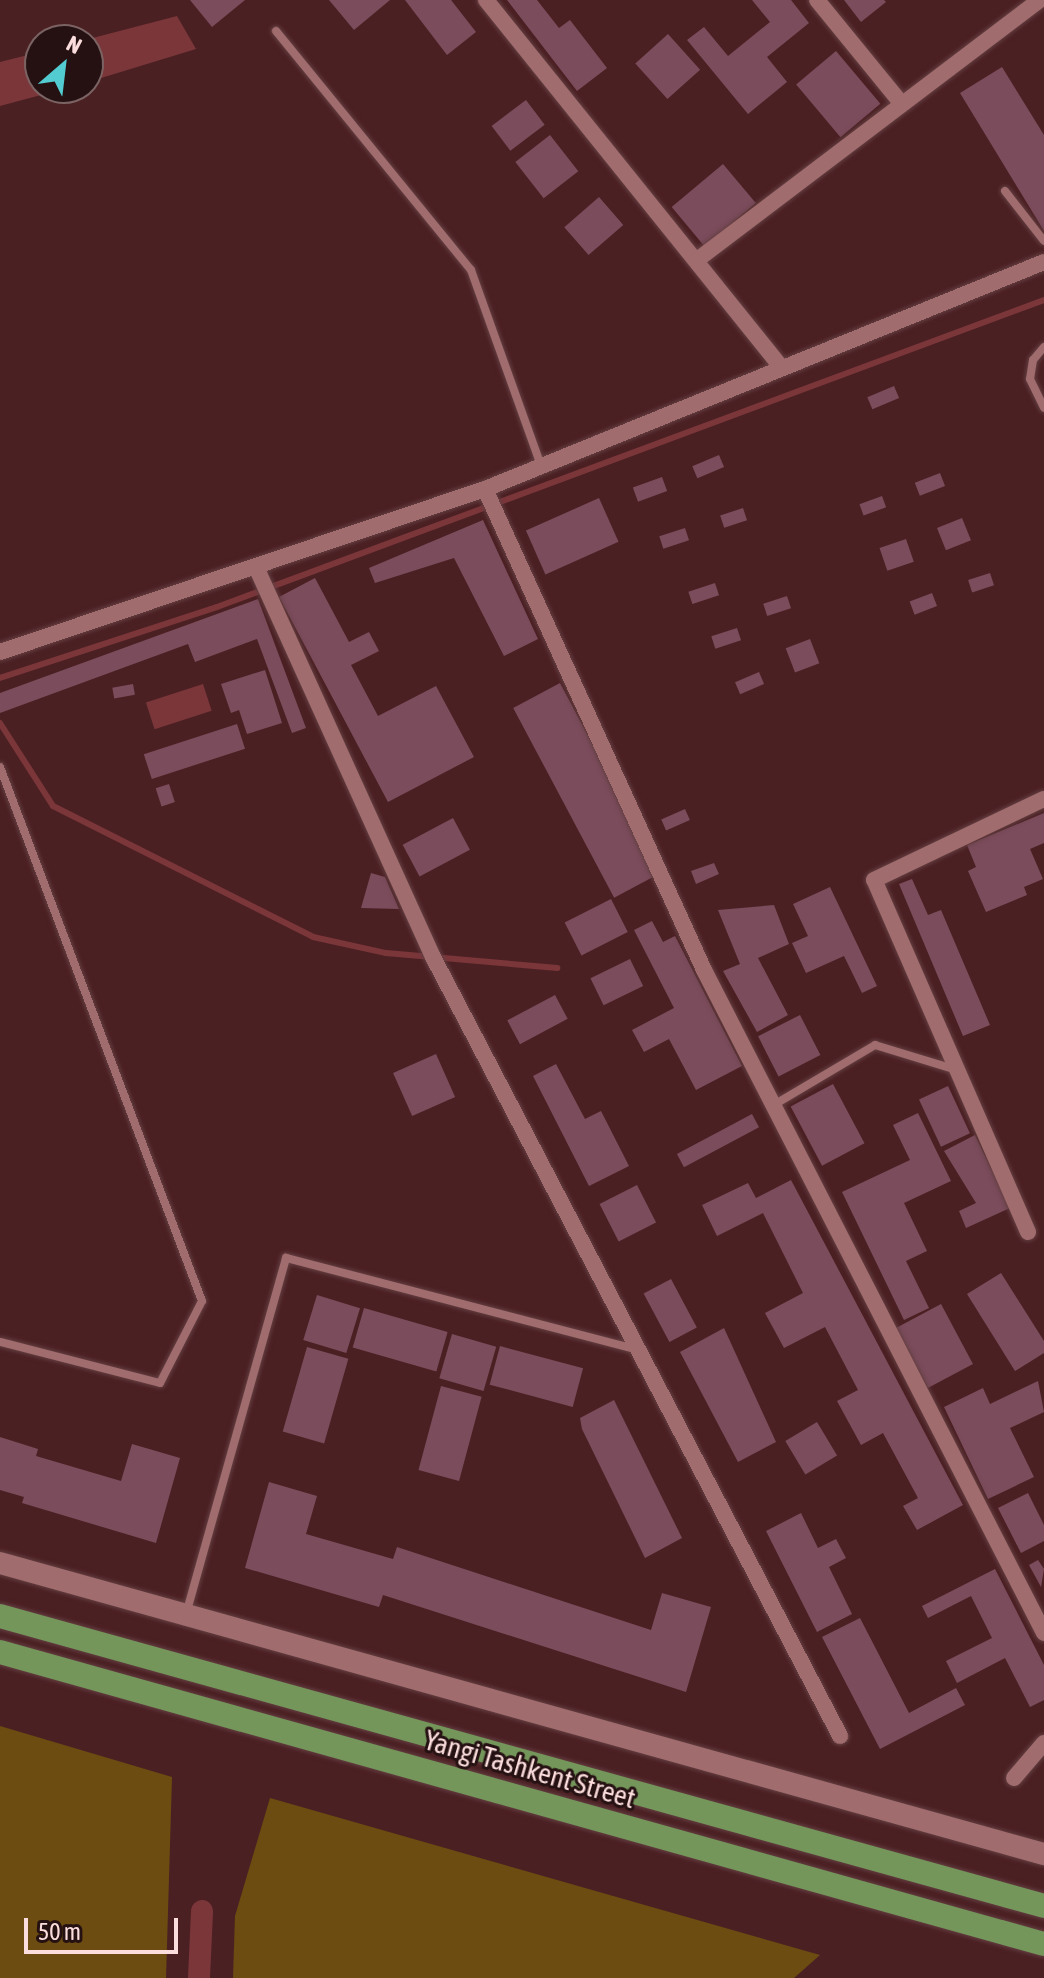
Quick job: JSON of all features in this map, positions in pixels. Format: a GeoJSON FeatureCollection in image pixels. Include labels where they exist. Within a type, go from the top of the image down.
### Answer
{"type":"FeatureCollection","features":[{"type":"Feature","properties":{"kind":"highway","name":"Yangi Tashkent Street"},"geometry":{"type":"LineString","coordinates":[[0,1616],[1044,1906]]}},
{"type":"Feature","properties":{"kind":"highway","name":"Yangi Tashkent Street"},"geometry":{"type":"LineString","coordinates":[[0,1652],[1044,1944]]}},
{"type":"Feature","properties":{"kind":"main road"},"geometry":{"type":"LineString","coordinates":[[0,1563],[1044,1854]]}},
{"type":"Feature","properties":{"kind":"street"},"geometry":{"type":"LineString","coordinates":[[486,0],[780,366]]}},
{"type":"Feature","properties":{"kind":"street"},"geometry":{"type":"LineString","coordinates":[[817,0],[901,103]]}},
{"type":"Feature","properties":{"kind":"street"},"geometry":{"type":"LineString","coordinates":[[697,260],[1039,0]]}},
{"type":"Feature","properties":{"kind":"street"},"geometry":{"type":"LineString","coordinates":[[0,652],[257,569],[490,501],[541,466],[780,366],[1044,262]]}},
{"type":"Feature","properties":{"kind":"street"},"geometry":{"type":"LineString","coordinates":[[490,501],[772,1106],[1044,1633]]}},
{"type":"Feature","properties":{"kind":"street"},"geometry":{"type":"LineString","coordinates":[[257,569],[433,957],[840,1736]]}},
{"type":"Feature","properties":{"kind":"street"},"geometry":{"type":"LineString","coordinates":[[1028,1232],[874,880],[1044,799]]}},
{"type":"Feature","properties":{"kind":"street"},"geometry":{"type":"LineString","coordinates":[[1014,1778],[1044,1743]]}},
{"type":"Feature","properties":{"kind":"lane"},"geometry":{"type":"LineString","coordinates":[[276,31],[471,270],[541,466]]}},
{"type":"Feature","properties":{"kind":"lane"},"geometry":{"type":"LineString","coordinates":[[1005,191],[1044,241]]}},
{"type":"Feature","properties":{"kind":"lane"},"geometry":{"type":"LineString","coordinates":[[1044,347],[1033,360],[1030,379],[1044,408]]}},
{"type":"Feature","properties":{"kind":"lane"},"geometry":{"type":"LineString","coordinates":[[0,767],[202,1301],[160,1383],[0,1342]]}},
{"type":"Feature","properties":{"kind":"lane"},"geometry":{"type":"LineString","coordinates":[[772,1106],[875,1045],[958,1070]]}},
{"type":"Feature","properties":{"kind":"lane"},"geometry":{"type":"LineString","coordinates":[[185,1615],[286,1258],[638,1349]]}},
{"type":"Feature","properties":{"kind":"shaded area"},"geometry":{"type":"Polygon","coordinates":[[[177,16],[196,49],[104,77],[104,35],[177,16]]]}},
{"type":"Feature","properties":{"kind":"shaded area"},"geometry":{"type":"Polygon","coordinates":[[[24,56],[24,100],[0,106],[0,62],[24,56]]]}},
{"type":"Feature","properties":{"kind":"shaded area"},"geometry":{"type":"Polygon","coordinates":[[[203,684],[212,711],[155,729],[146,703],[203,684]]]}},
{"type":"Feature","properties":{"kind":"shaded area"},"geometry":{"type":"Polygon","coordinates":[[[0,1726],[172,1777],[166,1978],[0,1978],[0,1726]]]}},
{"type":"Feature","properties":{"kind":"shaded area"},"geometry":{"type":"Polygon","coordinates":[[[270,1798],[820,1955],[794,1978],[233,1978],[235,1916],[270,1798]]]}},
{"type":"Feature","properties":{"kind":"building"},"geometry":{"type":"Polygon","coordinates":[[[190,0],[245,0],[212,27],[190,0]]]}},
{"type":"Feature","properties":{"kind":"building"},"geometry":{"type":"Polygon","coordinates":[[[329,0],[390,0],[354,30],[329,0]]]}},
{"type":"Feature","properties":{"kind":"building"},"geometry":{"type":"Polygon","coordinates":[[[405,0],[451,0],[476,32],[447,55],[405,0]]]}},
{"type":"Feature","properties":{"kind":"building"},"geometry":{"type":"Polygon","coordinates":[[[507,0],[537,0],[559,28],[570,20],[607,68],[577,91],[507,0]]]}},
{"type":"Feature","properties":{"kind":"building"},"geometry":{"type":"Polygon","coordinates":[[[752,0],[791,0],[809,23],[767,57],[787,82],[748,114],[687,40],[704,27],[728,56],[770,22],[752,0]]]}},
{"type":"Feature","properties":{"kind":"building"},"geometry":{"type":"Polygon","coordinates":[[[844,0],[884,0],[886,2],[861,22],[844,0]]]}},
{"type":"Feature","properties":{"kind":"building"},"geometry":{"type":"Polygon","coordinates":[[[668,34],[700,70],[667,99],[635,63],[668,34]]]}},
{"type":"Feature","properties":{"kind":"building"},"geometry":{"type":"Polygon","coordinates":[[[836,51],[880,104],[841,137],[796,84],[836,51]]]}},
{"type":"Feature","properties":{"kind":"building"},"geometry":{"type":"Polygon","coordinates":[[[1002,67],[1044,135],[1044,231],[960,93],[1002,67]]]}},
{"type":"Feature","properties":{"kind":"building"},"geometry":{"type":"Polygon","coordinates":[[[526,100],[545,125],[510,151],[492,126],[526,100]]]}},
{"type":"Feature","properties":{"kind":"building"},"geometry":{"type":"Polygon","coordinates":[[[550,135],[578,171],[544,198],[515,162],[550,135]]]}},
{"type":"Feature","properties":{"kind":"building"},"geometry":{"type":"Polygon","coordinates":[[[723,164],[756,203],[704,246],[672,207],[723,164]]]}},
{"type":"Feature","properties":{"kind":"building"},"geometry":{"type":"Polygon","coordinates":[[[599,197],[623,225],[589,255],[564,227],[599,197]]]}},
{"type":"Feature","properties":{"kind":"building"},"geometry":{"type":"Polygon","coordinates":[[[894,386],[899,398],[872,409],[867,397],[894,386]]]}},
{"type":"Feature","properties":{"kind":"building"},"geometry":{"type":"Polygon","coordinates":[[[719,455],[724,467],[697,478],[692,466],[719,455]]]}},
{"type":"Feature","properties":{"kind":"building"},"geometry":{"type":"Polygon","coordinates":[[[940,473],[945,486],[920,496],[915,483],[940,473]]]}},
{"type":"Feature","properties":{"kind":"building"},"geometry":{"type":"Polygon","coordinates":[[[662,477],[667,491],[638,502],[633,488],[662,477]]]}},
{"type":"Feature","properties":{"kind":"building"},"geometry":{"type":"Polygon","coordinates":[[[882,496],[886,507],[864,515],[859,504],[882,496]]]}},
{"type":"Feature","properties":{"kind":"building"},"geometry":{"type":"Polygon","coordinates":[[[599,498],[619,542],[545,574],[526,531],[599,498]]]}},
{"type":"Feature","properties":{"kind":"building"},"geometry":{"type":"Polygon","coordinates":[[[743,508],[747,520],[724,528],[720,515],[743,508]]]}},
{"type":"Feature","properties":{"kind":"building"},"geometry":{"type":"Polygon","coordinates":[[[962,518],[971,540],[946,550],[937,528],[962,518]]]}},
{"type":"Feature","properties":{"kind":"building"},"geometry":{"type":"Polygon","coordinates":[[[483,520],[538,639],[504,656],[454,558],[375,583],[369,568],[483,520]]]}},
{"type":"Feature","properties":{"kind":"building"},"geometry":{"type":"Polygon","coordinates":[[[685,528],[689,540],[663,549],[659,536],[685,528]]]}},
{"type":"Feature","properties":{"kind":"building"},"geometry":{"type":"Polygon","coordinates":[[[906,539],[914,562],[887,571],[880,548],[906,539]]]}},
{"type":"Feature","properties":{"kind":"building"},"geometry":{"type":"Polygon","coordinates":[[[990,573],[994,585],[972,592],[968,580],[990,573]]]}},
{"type":"Feature","properties":{"kind":"building"},"geometry":{"type":"Polygon","coordinates":[[[315,578],[349,642],[369,632],[379,651],[351,665],[378,716],[436,686],[474,757],[388,802],[279,597],[315,578]]]}},
{"type":"Feature","properties":{"kind":"building"},"geometry":{"type":"Polygon","coordinates":[[[715,583],[719,595],[692,604],[688,592],[715,583]]]}},
{"type":"Feature","properties":{"kind":"building"},"geometry":{"type":"Polygon","coordinates":[[[932,593],[937,606],[915,615],[910,602],[932,593]]]}},
{"type":"Feature","properties":{"kind":"building"},"geometry":{"type":"Polygon","coordinates":[[[787,596],[791,608],[767,616],[763,604],[787,596]]]}},
{"type":"Feature","properties":{"kind":"building"},"geometry":{"type":"Polygon","coordinates":[[[258,599],[306,728],[292,733],[257,639],[195,662],[188,644],[0,713],[0,693],[258,599]]]}},
{"type":"Feature","properties":{"kind":"building"},"geometry":{"type":"Polygon","coordinates":[[[737,628],[741,640],[715,649],[711,636],[737,628]]]}},
{"type":"Feature","properties":{"kind":"building"},"geometry":{"type":"Polygon","coordinates":[[[810,639],[819,663],[795,673],[786,648],[810,639]]]}},
{"type":"Feature","properties":{"kind":"building"},"geometry":{"type":"Polygon","coordinates":[[[265,670],[282,723],[247,734],[239,710],[231,713],[221,684],[265,670]]]}},
{"type":"Feature","properties":{"kind":"building"},"geometry":{"type":"Polygon","coordinates":[[[759,672],[764,684],[740,694],[735,682],[759,672]]]}},
{"type":"Feature","properties":{"kind":"building"},"geometry":{"type":"Polygon","coordinates":[[[560,683],[661,873],[614,898],[513,708],[560,683]]]}},
{"type":"Feature","properties":{"kind":"building"},"geometry":{"type":"Polygon","coordinates":[[[133,684],[135,695],[114,698],[112,688],[133,684]]]}},
{"type":"Feature","properties":{"kind":"building"},"geometry":{"type":"Polygon","coordinates":[[[237,724],[245,749],[152,779],[144,754],[237,724]]]}},
{"type":"Feature","properties":{"kind":"building"},"geometry":{"type":"Polygon","coordinates":[[[169,784],[175,802],[162,806],[156,788],[169,784]]]}},
{"type":"Feature","properties":{"kind":"building"},"geometry":{"type":"Polygon","coordinates":[[[685,809],[690,820],[666,831],[661,820],[685,809]]]}},
{"type":"Feature","properties":{"kind":"building"},"geometry":{"type":"Polygon","coordinates":[[[1044,813],[1044,843],[1030,849],[1043,879],[1024,887],[1027,895],[986,912],[968,871],[976,867],[967,845],[1044,813]]]}},
{"type":"Feature","properties":{"kind":"building"},"geometry":{"type":"Polygon","coordinates":[[[453,818],[470,850],[420,877],[403,845],[453,818]]]}},
{"type":"Feature","properties":{"kind":"building"},"geometry":{"type":"Polygon","coordinates":[[[714,863],[719,874],[696,884],[691,871],[714,863]]]}},
{"type":"Feature","properties":{"kind":"building"},"geometry":{"type":"Polygon","coordinates":[[[371,873],[385,877],[399,909],[361,908],[371,873]]]}},
{"type":"Feature","properties":{"kind":"building"},"geometry":{"type":"Polygon","coordinates":[[[912,879],[928,915],[941,910],[990,1025],[963,1036],[899,884],[912,879]]]}},
{"type":"Feature","properties":{"kind":"building"},"geometry":{"type":"Polygon","coordinates":[[[830,887],[877,986],[862,993],[844,956],[806,973],[792,943],[808,936],[793,904],[830,887]]]}},
{"type":"Feature","properties":{"kind":"building"},"geometry":{"type":"Polygon","coordinates":[[[611,899],[628,932],[581,956],[565,923],[611,899]]]}},
{"type":"Feature","properties":{"kind":"building"},"geometry":{"type":"Polygon","coordinates":[[[774,905],[789,944],[758,958],[788,1015],[757,1032],[723,971],[740,964],[718,910],[774,905]]]}},
{"type":"Feature","properties":{"kind":"building"},"geometry":{"type":"Polygon","coordinates":[[[652,921],[663,942],[675,936],[742,1066],[696,1090],[669,1039],[644,1052],[632,1030],[674,1008],[634,930],[652,921]]]}},
{"type":"Feature","properties":{"kind":"building"},"geometry":{"type":"Polygon","coordinates":[[[630,959],[643,986],[604,1005],[590,978],[630,959]]]}},
{"type":"Feature","properties":{"kind":"building"},"geometry":{"type":"Polygon","coordinates":[[[555,995],[568,1019],[520,1044],[507,1020],[555,995]]]}},
{"type":"Feature","properties":{"kind":"building"},"geometry":{"type":"Polygon","coordinates":[[[800,1015],[820,1055],[779,1076],[758,1036],[800,1015]]]}},
{"type":"Feature","properties":{"kind":"building"},"geometry":{"type":"Polygon","coordinates":[[[436,1054],[455,1097],[412,1116],[393,1073],[436,1054]]]}},
{"type":"Feature","properties":{"kind":"building"},"geometry":{"type":"Polygon","coordinates":[[[556,1064],[585,1119],[601,1111],[629,1166],[589,1186],[533,1076],[556,1064]]]}},
{"type":"Feature","properties":{"kind":"building"},"geometry":{"type":"Polygon","coordinates":[[[833,1084],[864,1143],[822,1166],[791,1107],[833,1084]]]}},
{"type":"Feature","properties":{"kind":"building"},"geometry":{"type":"Polygon","coordinates":[[[948,1086],[970,1133],[941,1147],[919,1100],[948,1086]]]}},
{"type":"Feature","properties":{"kind":"building"},"geometry":{"type":"Polygon","coordinates":[[[918,1113],[951,1181],[904,1203],[927,1251],[906,1261],[929,1308],[904,1320],[842,1192],[910,1160],[893,1125],[918,1113]]]}},
{"type":"Feature","properties":{"kind":"building"},"geometry":{"type":"Polygon","coordinates":[[[752,1114],[759,1127],[684,1167],[677,1154],[752,1114]]]}},
{"type":"Feature","properties":{"kind":"building"},"geometry":{"type":"Polygon","coordinates":[[[975,1135],[1010,1208],[966,1228],[959,1211],[976,1203],[944,1151],[975,1135]]]}},
{"type":"Feature","properties":{"kind":"building"},"geometry":{"type":"Polygon","coordinates":[[[791,1180],[963,1505],[917,1530],[903,1506],[918,1498],[883,1433],[861,1445],[837,1401],[858,1390],[825,1327],[784,1348],[765,1313],[803,1293],[763,1213],[717,1236],[702,1205],[748,1183],[756,1198],[791,1180]]]}},
{"type":"Feature","properties":{"kind":"building"},"geometry":{"type":"Polygon","coordinates":[[[637,1185],[656,1222],[619,1241],[600,1204],[637,1185]]]}},
{"type":"Feature","properties":{"kind":"building"},"geometry":{"type":"Polygon","coordinates":[[[1001,1273],[1044,1341],[1044,1353],[1015,1371],[967,1294],[1001,1273]]]}},
{"type":"Feature","properties":{"kind":"building"},"geometry":{"type":"Polygon","coordinates":[[[671,1279],[697,1328],[669,1342],[644,1294],[671,1279]]]}},
{"type":"Feature","properties":{"kind":"building"},"geometry":{"type":"Polygon","coordinates":[[[317,1295],[360,1308],[346,1353],[303,1340],[317,1295]]]}},
{"type":"Feature","properties":{"kind":"building"},"geometry":{"type":"Polygon","coordinates":[[[941,1304],[973,1364],[928,1388],[896,1328],[941,1304]]]}},
{"type":"Feature","properties":{"kind":"building"},"geometry":{"type":"Polygon","coordinates":[[[364,1308],[448,1332],[436,1371],[353,1347],[364,1308]]]}},
{"type":"Feature","properties":{"kind":"building"},"geometry":{"type":"Polygon","coordinates":[[[724,1328],[776,1442],[738,1462],[680,1352],[724,1328]]]}},
{"type":"Feature","properties":{"kind":"building"},"geometry":{"type":"Polygon","coordinates":[[[452,1334],[496,1347],[484,1391],[439,1378],[452,1334]]]}},
{"type":"Feature","properties":{"kind":"building"},"geometry":{"type":"Polygon","coordinates":[[[500,1346],[583,1368],[573,1407],[490,1385],[500,1346]]]}},
{"type":"Feature","properties":{"kind":"building"},"geometry":{"type":"Polygon","coordinates":[[[307,1347],[348,1359],[324,1443],[283,1432],[307,1347]]]}},
{"type":"Feature","properties":{"kind":"building"},"geometry":{"type":"Polygon","coordinates":[[[1038,1381],[1044,1412],[1010,1428],[1034,1477],[988,1499],[944,1407],[983,1388],[990,1404],[1038,1381]]]}},
{"type":"Feature","properties":{"kind":"building"},"geometry":{"type":"Polygon","coordinates":[[[441,1386],[482,1397],[459,1481],[418,1470],[441,1386]]]}},
{"type":"Feature","properties":{"kind":"building"},"geometry":{"type":"Polygon","coordinates":[[[614,1400],[682,1538],[645,1558],[582,1429],[580,1418],[614,1400]]]}},
{"type":"Feature","properties":{"kind":"building"},"geometry":{"type":"Polygon","coordinates":[[[817,1422],[837,1455],[805,1474],[785,1441],[817,1422]]]}},
{"type":"Feature","properties":{"kind":"building"},"geometry":{"type":"Polygon","coordinates":[[[0,1437],[38,1449],[36,1456],[121,1481],[132,1444],[180,1458],[156,1543],[22,1503],[24,1497],[0,1490],[0,1437]]]}},
{"type":"Feature","properties":{"kind":"building"},"geometry":{"type":"Polygon","coordinates":[[[269,1482],[317,1496],[306,1534],[393,1559],[397,1547],[651,1630],[662,1593],[711,1607],[686,1692],[383,1595],[379,1607],[245,1568],[269,1482]]]}},
{"type":"Feature","properties":{"kind":"building"},"geometry":{"type":"Polygon","coordinates":[[[1028,1493],[1044,1525],[1044,1541],[1021,1553],[998,1508],[1028,1493]]]}},
{"type":"Feature","properties":{"kind":"building"},"geometry":{"type":"Polygon","coordinates":[[[801,1513],[818,1548],[836,1539],[846,1558],[829,1567],[852,1614],[817,1632],[766,1531],[801,1513]]]}},
{"type":"Feature","properties":{"kind":"building"},"geometry":{"type":"Polygon","coordinates":[[[1038,1560],[1044,1569],[1041,1587],[1029,1565],[1038,1560]]]}},
{"type":"Feature","properties":{"kind":"building"},"geometry":{"type":"Polygon","coordinates":[[[995,1569],[1044,1665],[1044,1700],[1030,1707],[1005,1658],[957,1683],[946,1661],[992,1638],[971,1596],[928,1618],[922,1606],[995,1569]]]}},
{"type":"Feature","properties":{"kind":"building"},"geometry":{"type":"Polygon","coordinates":[[[860,1618],[909,1713],[956,1688],[965,1705],[880,1749],[822,1637],[860,1618]]]}},
{"type":"Feature","properties":{"kind":"waterway"},"geometry":{"type":"LineString","coordinates":[[0,678],[217,607],[1044,300]]}},
{"type":"Feature","properties":{"kind":"waterway"},"geometry":{"type":"LineString","coordinates":[[0,723],[53,806],[313,937],[386,953],[557,968]]}},
{"type":"Feature","properties":{"kind":"waterway"},"geometry":{"type":"LineString","coordinates":[[199,1978],[202,1911]]}}]}
